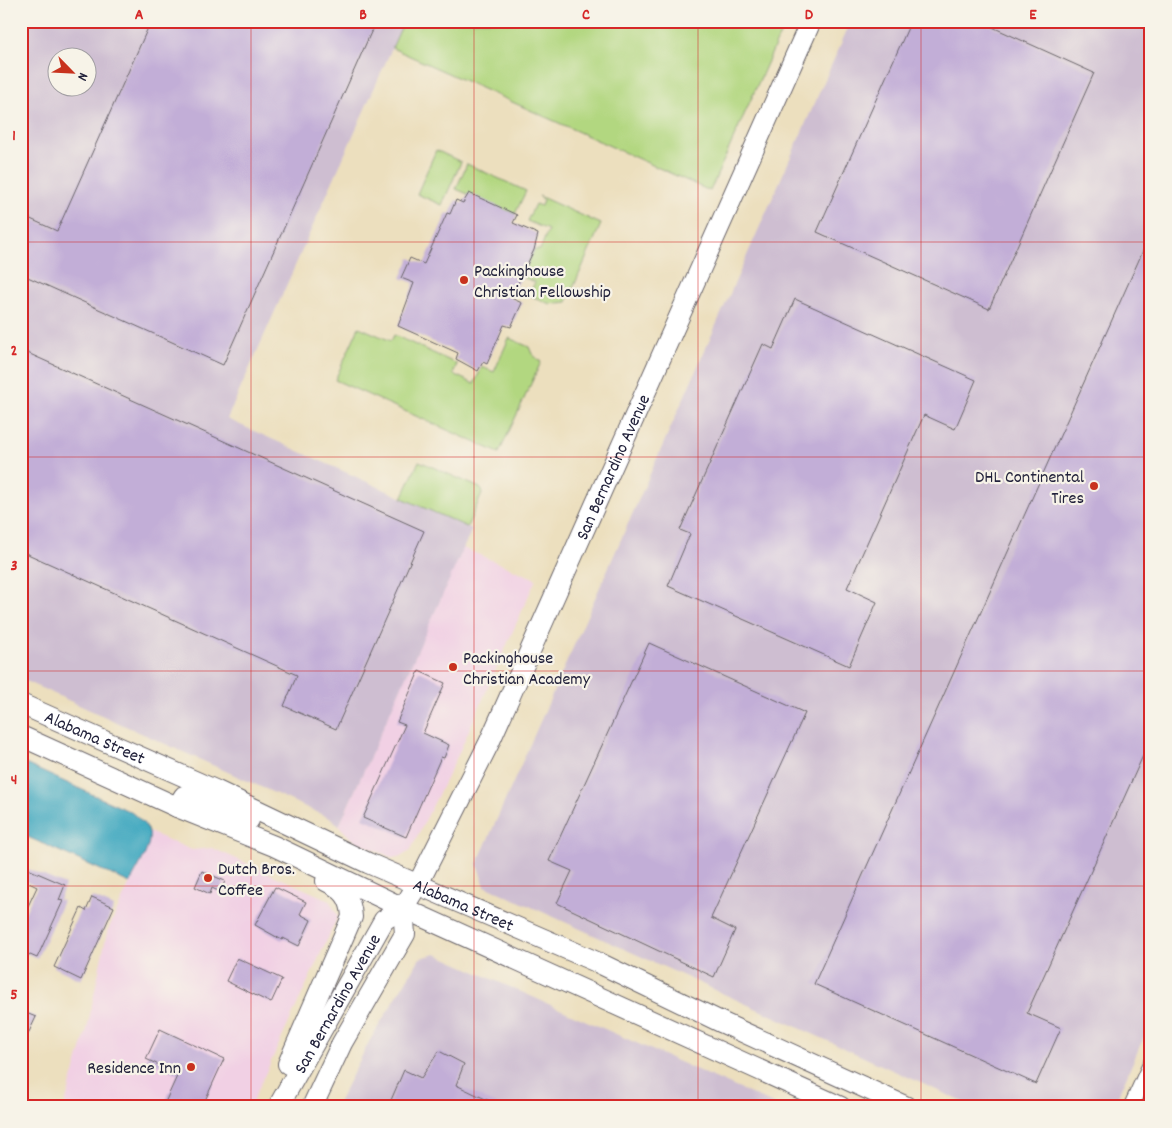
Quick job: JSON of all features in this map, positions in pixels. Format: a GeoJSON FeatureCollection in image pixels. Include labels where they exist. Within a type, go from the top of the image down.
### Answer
{"type":"FeatureCollection","features":[{"type":"Feature","properties":{"kind":"main road","name":"San Bernardino Avenue"},"geometry":{"type":"LineString","coordinates":[[278,1107],[384,920],[403,908],[418,884],[489,743],[811,21]]}},
{"type":"Feature","properties":{"kind":"main road","name":"Alabama Street"},"geometry":{"type":"LineString","coordinates":[[21,704],[312,835],[368,863],[599,963],[723,1023],[907,1107]]}},
{"type":"Feature","properties":{"kind":"main road","name":"Alabama Street"},"geometry":{"type":"LineString","coordinates":[[21,736],[177,807],[274,846],[403,908],[841,1107]]}},
{"type":"Feature","properties":{"kind":"main road"},"geometry":{"type":"LineString","coordinates":[[177,807],[184,796],[188,795],[269,827],[312,835]]}},
{"type":"Feature","properties":{"kind":"main road"},"geometry":{"type":"LineString","coordinates":[[268,1107],[352,917],[352,905],[345,893],[338,887],[288,864],[274,846]]}},
{"type":"Feature","properties":{"kind":"main road","name":"San Bernardino Avenue"},"geometry":{"type":"LineString","coordinates":[[312,1107],[342,1043],[405,934],[403,908]]}},
{"type":"Feature","properties":{"kind":"street"},"geometry":{"type":"LineString","coordinates":[[1131,1107],[1151,1063]]}},
{"type":"Feature","properties":{"kind":"shaded area"},"geometry":{"type":"Polygon","coordinates":[[[21,21],[404,21],[227,419],[472,529],[339,826],[332,819],[21,679],[21,21]]]}},
{"type":"Feature","properties":{"kind":"shaded area"},"geometry":{"type":"Polygon","coordinates":[[[851,21],[1151,21],[1151,1021],[1113,1107],[974,1107],[485,886],[477,864],[851,21]]]}},
{"type":"Feature","properties":{"kind":"shaded area","name":"Packinghouse Christian Academy"},"geometry":{"type":"Polygon","coordinates":[[[463,548],[536,579],[458,755],[410,851],[402,856],[393,858],[353,840],[339,826],[463,548]]]}},
{"type":"Feature","properties":{"kind":"shaded area"},"geometry":{"type":"Polygon","coordinates":[[[149,832],[192,850],[212,848],[329,900],[338,916],[250,1107],[64,1107],[87,1029],[107,932],[148,845],[149,832]]]}},
{"type":"Feature","properties":{"kind":"shaded area"},"geometry":{"type":"Polygon","coordinates":[[[436,954],[780,1107],[336,1107],[369,1042],[420,958],[436,954]]]}},
{"type":"Feature","properties":{"kind":"green space"},"geometry":{"type":"Polygon","coordinates":[[[404,21],[786,21],[710,191],[392,48],[404,21]]]}},
{"type":"Feature","properties":{"kind":"green space"},"geometry":{"type":"Polygon","coordinates":[[[436,150],[461,162],[442,205],[417,194],[436,150]]]}},
{"type":"Feature","properties":{"kind":"green space"},"geometry":{"type":"Polygon","coordinates":[[[467,164],[526,191],[515,214],[456,189],[467,164]]]}},
{"type":"Feature","properties":{"kind":"green space"},"geometry":{"type":"Polygon","coordinates":[[[539,196],[601,224],[567,302],[550,304],[529,295],[535,282],[522,277],[534,250],[540,250],[548,230],[527,221],[535,204],[541,206],[543,200],[539,196]]]}},
{"type":"Feature","properties":{"kind":"green space"},"geometry":{"type":"Polygon","coordinates":[[[359,327],[391,341],[394,335],[457,364],[453,374],[474,384],[482,367],[494,372],[509,338],[529,347],[532,354],[541,362],[499,453],[335,380],[359,327]]]}},
{"type":"Feature","properties":{"kind":"green space"},"geometry":{"type":"Polygon","coordinates":[[[419,461],[480,488],[483,492],[467,527],[402,498],[419,461]]]}},
{"type":"Feature","properties":{"kind":"water"},"geometry":{"type":"Polygon","coordinates":[[[21,762],[131,812],[144,824],[149,832],[148,845],[130,883],[21,834],[21,762]]]}},
{"type":"Feature","properties":{"kind":"building"},"geometry":{"type":"Polygon","coordinates":[[[151,21],[376,21],[223,365],[21,274],[21,229],[26,217],[57,231],[151,21]]]}},
{"type":"Feature","properties":{"kind":"building"},"geometry":{"type":"Polygon","coordinates":[[[911,21],[979,21],[1094,73],[989,309],[817,232],[911,21]]]}},
{"type":"Feature","properties":{"kind":"building","name":"Packinghouse Christian Fellowship"},"geometry":{"type":"Polygon","coordinates":[[[469,193],[517,215],[513,223],[538,234],[534,250],[511,298],[522,303],[511,327],[504,325],[487,364],[483,362],[478,371],[456,359],[458,353],[398,326],[414,283],[401,278],[410,258],[424,264],[447,213],[450,214],[456,200],[463,203],[469,193]]]}},
{"type":"Feature","properties":{"kind":"building","name":"DHL Continental Tires"},"geometry":{"type":"Polygon","coordinates":[[[1151,233],[1151,738],[1027,1013],[1061,1028],[1036,1084],[814,984],[1151,233]]]}},
{"type":"Feature","properties":{"kind":"building"},"geometry":{"type":"Polygon","coordinates":[[[795,299],[976,380],[955,429],[924,415],[847,588],[877,602],[849,666],[668,586],[690,534],[680,530],[763,344],[773,349],[795,299]]]}},
{"type":"Feature","properties":{"kind":"building"},"geometry":{"type":"Polygon","coordinates":[[[21,350],[424,531],[336,729],[284,706],[297,675],[21,551],[21,350]]]}},
{"type":"Feature","properties":{"kind":"building"},"geometry":{"type":"Polygon","coordinates":[[[649,643],[805,713],[711,918],[735,930],[714,977],[557,903],[572,871],[549,861],[649,643]]]}},
{"type":"Feature","properties":{"kind":"building"},"geometry":{"type":"Polygon","coordinates":[[[419,671],[445,683],[423,733],[449,745],[444,758],[441,757],[406,837],[363,818],[405,725],[397,722],[419,671]]]}},
{"type":"Feature","properties":{"kind":"building"},"geometry":{"type":"Polygon","coordinates":[[[21,866],[65,885],[59,900],[63,901],[37,958],[21,951],[21,921],[37,887],[21,879],[21,866]]]}},
{"type":"Feature","properties":{"kind":"building","name":"Dutch Bros. Coffee"},"geometry":{"type":"Polygon","coordinates":[[[202,871],[225,881],[220,892],[212,888],[210,894],[195,887],[202,871]]]}},
{"type":"Feature","properties":{"kind":"building"},"geometry":{"type":"Polygon","coordinates":[[[275,887],[306,902],[300,914],[311,920],[299,946],[283,938],[282,940],[255,925],[275,887]]]}},
{"type":"Feature","properties":{"kind":"building"},"geometry":{"type":"Polygon","coordinates":[[[92,897],[114,907],[81,980],[54,967],[81,908],[86,911],[92,897]]]}},
{"type":"Feature","properties":{"kind":"building"},"geometry":{"type":"Polygon","coordinates":[[[237,958],[282,979],[271,1003],[226,981],[237,958]]]}},
{"type":"Feature","properties":{"kind":"building"},"geometry":{"type":"Polygon","coordinates":[[[21,1011],[36,1017],[21,1049],[21,1011]]]}},
{"type":"Feature","properties":{"kind":"building","name":"Residence Inn"},"geometry":{"type":"Polygon","coordinates":[[[160,1029],[224,1059],[202,1107],[163,1107],[178,1074],[146,1059],[160,1029]]]}},
{"type":"Feature","properties":{"kind":"building"},"geometry":{"type":"Polygon","coordinates":[[[439,1051],[464,1064],[456,1085],[502,1107],[388,1107],[404,1070],[421,1078],[439,1051]]]}},
{"type":"Feature","properties":{"kind":"place","name":"Packinghouse Christian Fellowship"},"geometry":{"type":"Point","coordinates":[464,280]}},
{"type":"Feature","properties":{"kind":"place","name":"DHL Continental Tires"},"geometry":{"type":"Point","coordinates":[1094,486]}},
{"type":"Feature","properties":{"kind":"place","name":"Packinghouse Christian Academy"},"geometry":{"type":"Point","coordinates":[453,667]}},
{"type":"Feature","properties":{"kind":"place","name":"Dutch Bros. Coffee"},"geometry":{"type":"Point","coordinates":[208,878]}},
{"type":"Feature","properties":{"kind":"place","name":"Residence Inn"},"geometry":{"type":"Point","coordinates":[191,1067]}}]}
